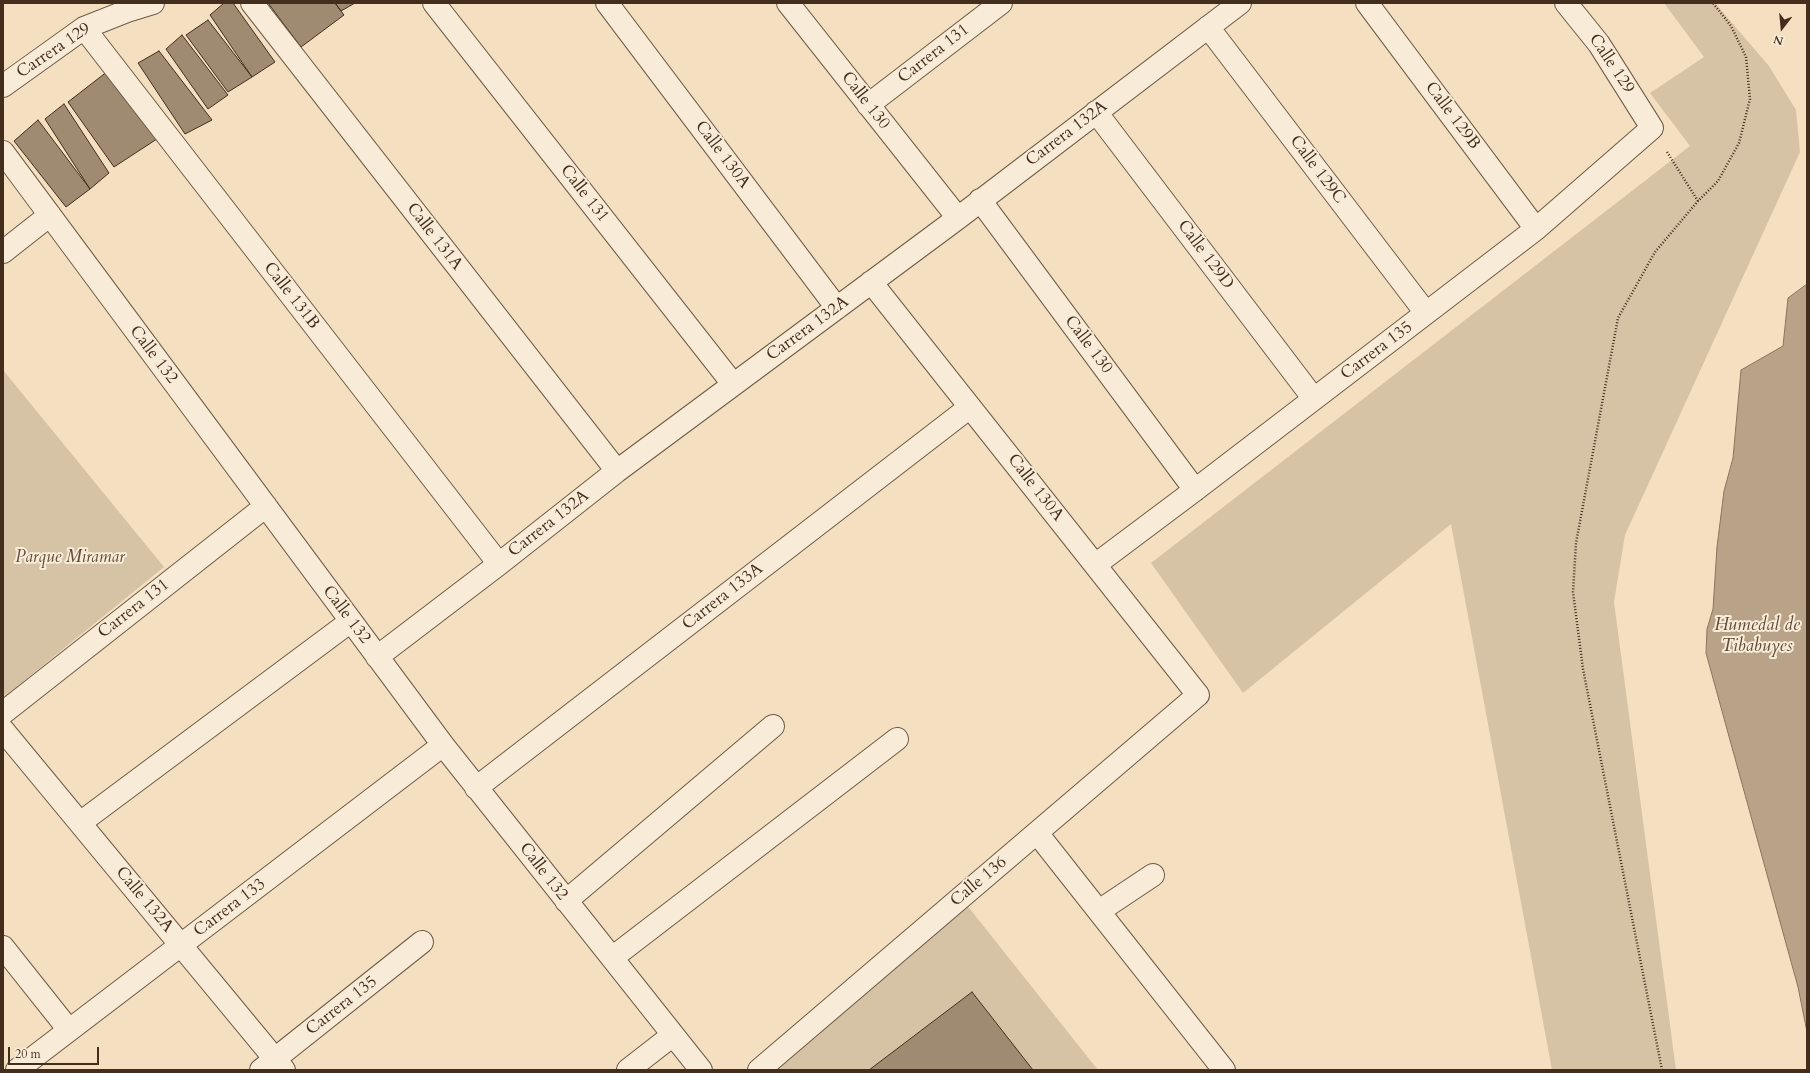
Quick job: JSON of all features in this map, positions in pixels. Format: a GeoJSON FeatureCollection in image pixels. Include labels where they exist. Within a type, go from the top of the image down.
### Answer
{"type":"FeatureCollection","features":[{"type":"Feature","properties":{"kind":"street","name":"Carrera 129"},"geometry":{"type":"LineString","coordinates":[[3,86],[84,28],[152,3]]}},
{"type":"Feature","properties":{"kind":"street","name":"Calle 131A"},"geometry":{"type":"LineString","coordinates":[[252,3],[617,471]]}},
{"type":"Feature","properties":{"kind":"street","name":"Calle 131"},"geometry":{"type":"LineString","coordinates":[[434,3],[733,384]]}},
{"type":"Feature","properties":{"kind":"street","name":"Calle 130A"},"geometry":{"type":"LineString","coordinates":[[607,3],[837,308]]}},
{"type":"Feature","properties":{"kind":"street","name":"Calle 130"},"geometry":{"type":"LineString","coordinates":[[788,3],[958,218]]}},
{"type":"Feature","properties":{"kind":"street","name":"Carrera 131"},"geometry":{"type":"LineString","coordinates":[[868,105],[1001,3]]}},
{"type":"Feature","properties":{"kind":"street","name":"Carrera 132A"},"geometry":{"type":"LineString","coordinates":[[377,656],[499,564],[617,471],[958,218],[1240,3]]}},
{"type":"Feature","properties":{"kind":"street","name":"Calle 129B"},"geometry":{"type":"LineString","coordinates":[[1367,3],[1536,229]]}},
{"type":"Feature","properties":{"kind":"street","name":"Calle 129"},"geometry":{"type":"LineString","coordinates":[[1566,3],[1599,44],[1652,128]]}},
{"type":"Feature","properties":{"kind":"street","name":"Calle 129C"},"geometry":{"type":"LineString","coordinates":[[1208,27],[1426,313]]}},
{"type":"Feature","properties":{"kind":"street","name":"Calle 131B"},"geometry":{"type":"LineString","coordinates":[[84,28],[499,564]]}},
{"type":"Feature","properties":{"kind":"street","name":"Calle 129D"},"geometry":{"type":"LineString","coordinates":[[1096,112],[1314,399]]}},
{"type":"Feature","properties":{"kind":"street","name":"Carrera 135"},"geometry":{"type":"LineString","coordinates":[[1095,565],[1536,229],[1652,128]]}},
{"type":"Feature","properties":{"kind":"street","name":"Calle 132"},"geometry":{"type":"LineString","coordinates":[[3,152],[443,745],[701,1070]]}},
{"type":"Feature","properties":{"kind":"street","name":"Calle 130"},"geometry":{"type":"LineString","coordinates":[[980,200],[1195,490]]}},
{"type":"Feature","properties":{"kind":"street"},"geometry":{"type":"LineString","coordinates":[[3,252],[50,215]]}},
{"type":"Feature","properties":{"kind":"street","name":"Calle 130A"},"geometry":{"type":"LineString","coordinates":[[871,282],[1198,695]]}},
{"type":"Feature","properties":{"kind":"street","name":"Carrera 133A"},"geometry":{"type":"LineString","coordinates":[[476,788],[970,407]]}},
{"type":"Feature","properties":{"kind":"street","name":"Carrera 131"},"geometry":{"type":"LineString","coordinates":[[3,713],[266,506]]}},
{"type":"Feature","properties":{"kind":"street"},"geometry":{"type":"LineString","coordinates":[[80,823],[351,621]]}},
{"type":"Feature","properties":{"kind":"street","name":"Calle 136"},"geometry":{"type":"LineString","coordinates":[[759,1070],[1198,695]]}},
{"type":"Feature","properties":{"kind":"street"},"geometry":{"type":"LineString","coordinates":[[566,900],[773,726]]}},
{"type":"Feature","properties":{"kind":"street","name":"Calle 132A"},"geometry":{"type":"LineString","coordinates":[[3,730],[181,945],[273,1066]]}},
{"type":"Feature","properties":{"kind":"street"},"geometry":{"type":"LineString","coordinates":[[612,958],[897,739]]}},
{"type":"Feature","properties":{"kind":"street","name":"Carrera 133"},"geometry":{"type":"LineString","coordinates":[[17,1070],[443,745]]}},
{"type":"Feature","properties":{"kind":"street"},"geometry":{"type":"LineString","coordinates":[[1037,833],[1224,1070]]}},
{"type":"Feature","properties":{"kind":"street"},"geometry":{"type":"LineString","coordinates":[[1099,911],[1153,875]]}},
{"type":"Feature","properties":{"kind":"street","name":"Carrera 135"},"geometry":{"type":"LineString","coordinates":[[273,1066],[422,942]]}},
{"type":"Feature","properties":{"kind":"street"},"geometry":{"type":"LineString","coordinates":[[3,947],[69,1030]]}},
{"type":"Feature","properties":{"kind":"street"},"geometry":{"type":"LineString","coordinates":[[628,1070],[673,1036]]}},
{"type":"Feature","properties":{"kind":"path"},"geometry":{"type":"LineString","coordinates":[[1662,1070],[1583,669],[1573,592],[1576,543],[1618,318],[1655,252],[1698,201],[1718,182],[1739,143],[1750,99],[1746,57],[1731,26],[1713,3]]}},
{"type":"Feature","properties":{"kind":"path"},"geometry":{"type":"LineString","coordinates":[[1652,128],[1698,201]]}},
{"type":"Feature","properties":{"kind":"green space"},"geometry":{"type":"Polygon","coordinates":[[[1664,3],[1715,3],[1769,66],[1796,110],[1800,152],[1625,535],[1614,602],[1676,1070],[1552,1070],[1451,524],[1243,693],[1151,563],[1690,146],[1650,93],[1704,57],[1664,3]]]}},
{"type":"Feature","properties":{"kind":"green space","name":"Parque Miramar"},"geometry":{"type":"Polygon","coordinates":[[[3,370],[164,567],[4,697],[3,696],[3,370]]]}},
{"type":"Feature","properties":{"kind":"green space"},"geometry":{"type":"Polygon","coordinates":[[[966,904],[1098,1070],[1033,1070],[972,992],[869,1070],[774,1070],[966,904]]]}},
{"type":"Feature","properties":{"kind":"water","name":"Humedal de Tibabuyes"},"geometry":{"type":"Polygon","coordinates":[[[1807,284],[1807,1032],[1798,987],[1706,653],[1707,629],[1713,609],[1717,547],[1724,491],[1733,458],[1741,370],[1783,346],[1788,298],[1807,284]]]}},
{"type":"Feature","properties":{"kind":"building"},"geometry":{"type":"Polygon","coordinates":[[[224,3],[233,3],[275,62],[252,77],[210,15],[224,3]]]}},
{"type":"Feature","properties":{"kind":"building"},"geometry":{"type":"Polygon","coordinates":[[[268,3],[335,3],[344,15],[301,47],[268,3]]]}},
{"type":"Feature","properties":{"kind":"building"},"geometry":{"type":"Polygon","coordinates":[[[335,3],[355,3],[341,11],[335,3]]]}},
{"type":"Feature","properties":{"kind":"building"},"geometry":{"type":"Polygon","coordinates":[[[208,20],[252,77],[228,92],[186,35],[208,20]]]}},
{"type":"Feature","properties":{"kind":"building"},"geometry":{"type":"Polygon","coordinates":[[[182,35],[228,95],[208,109],[166,49],[182,35]]]}},
{"type":"Feature","properties":{"kind":"building"},"geometry":{"type":"Polygon","coordinates":[[[159,51],[212,120],[185,134],[138,63],[159,51]]]}},
{"type":"Feature","properties":{"kind":"building"},"geometry":{"type":"Polygon","coordinates":[[[108,71],[160,137],[114,167],[68,102],[108,71]]]}},
{"type":"Feature","properties":{"kind":"building"},"geometry":{"type":"Polygon","coordinates":[[[64,104],[109,173],[90,189],[45,119],[64,104]]]}},
{"type":"Feature","properties":{"kind":"building"},"geometry":{"type":"Polygon","coordinates":[[[38,120],[90,189],[66,207],[14,141],[38,120]]]}},
{"type":"Feature","properties":{"kind":"building"},"geometry":{"type":"Polygon","coordinates":[[[972,992],[1033,1070],[869,1070],[972,992]]]}}]}
